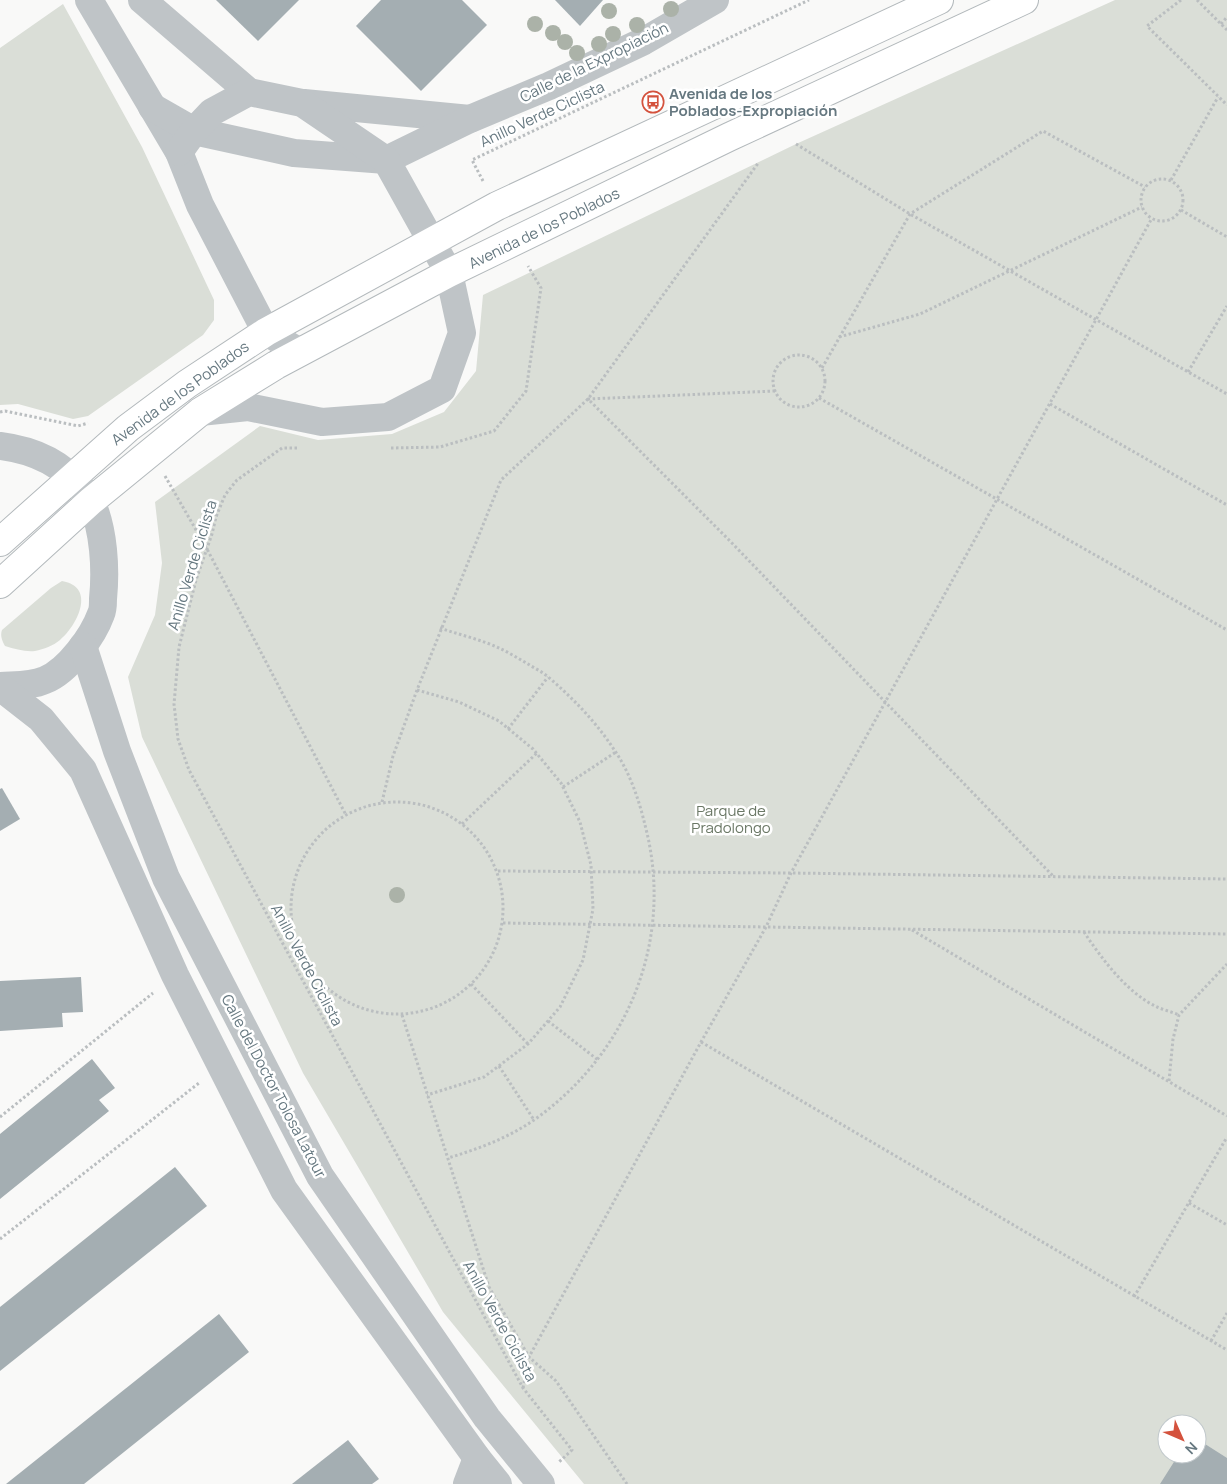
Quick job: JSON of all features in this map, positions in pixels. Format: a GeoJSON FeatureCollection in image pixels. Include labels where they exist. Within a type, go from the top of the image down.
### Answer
{"type":"FeatureCollection","features":[{"type":"Feature","properties":{"kind":"main road","name":"Avenida de los Poblados"},"geometry":{"type":"LineString","coordinates":[[0,542],[128,428],[188,384],[266,332],[496,206],[939,0]]}},
{"type":"Feature","properties":{"kind":"main road","name":"Avenida de los Poblados"},"geometry":{"type":"LineString","coordinates":[[0,584],[91,501],[200,412],[276,365],[450,273],[728,138],[1024,0]]}},
{"type":"Feature","properties":{"kind":"street","name":"Calle de la Expropiación"},"geometry":{"type":"LineString","coordinates":[[89,0],[152,107],[186,141],[294,154],[386,160],[470,119],[549,86],[635,45],[715,0]]}},
{"type":"Feature","properties":{"kind":"street"},"geometry":{"type":"LineString","coordinates":[[142,0],[249,92],[212,112],[186,141],[200,206],[266,332],[300,352]]}},
{"type":"Feature","properties":{"kind":"street","name":"Calle de la Expropiación"},"geometry":{"type":"LineString","coordinates":[[249,92],[302,103],[470,119]]}},
{"type":"Feature","properties":{"kind":"street"},"geometry":{"type":"LineString","coordinates":[[200,412],[248,407],[322,422],[388,417],[442,389],[462,333],[450,273],[386,160],[302,103]]}},
{"type":"Feature","properties":{"kind":"street"},"geometry":{"type":"LineString","coordinates":[[0,446],[12,447],[45,458],[72,477],[91,501],[103,545],[105,579],[102,613],[83,646],[65,667],[46,680],[28,684],[0,686]]}},
{"type":"Feature","properties":{"kind":"street","name":"Calle del Doctor Tolosa Latour"},"geometry":{"type":"LineString","coordinates":[[83,646],[117,751],[166,878],[320,1176],[487,1418],[540,1482]]}},
{"type":"Feature","properties":{"kind":"street"},"geometry":{"type":"LineString","coordinates":[[0,686],[41,719],[83,770],[175,975],[284,1190],[477,1458],[498,1484]]}},
{"type":"Feature","properties":{"kind":"street"},"geometry":{"type":"LineString","coordinates":[[467,1484],[477,1458]]}},
{"type":"Feature","properties":{"kind":"path","name":"Anillo Verde Ciclista"},"geometry":{"type":"LineString","coordinates":[[496,206],[472,160],[809,0]]}},
{"type":"Feature","properties":{"kind":"path"},"geometry":{"type":"LineString","coordinates":[[1181,0],[1148,26],[1227,105]]}},
{"type":"Feature","properties":{"kind":"path"},"geometry":{"type":"LineString","coordinates":[[1197,0],[1227,30]]}},
{"type":"Feature","properties":{"kind":"path"},"geometry":{"type":"LineString","coordinates":[[1221,24],[1227,18]]}},
{"type":"Feature","properties":{"kind":"path"},"geometry":{"type":"LineString","coordinates":[[1171,180],[1218,97]]}},
{"type":"Feature","properties":{"kind":"path"},"geometry":{"type":"LineString","coordinates":[[822,368],[910,214],[1043,130],[1145,187]]}},
{"type":"Feature","properties":{"kind":"path"},"geometry":{"type":"LineString","coordinates":[[796,144],[910,214],[1227,394]]}},
{"type":"Feature","properties":{"kind":"path"},"geometry":{"type":"LineString","coordinates":[[382,802],[393,756],[417,690],[440,628],[501,480],[588,399],[758,162]]}},
{"type":"Feature","properties":{"kind":"path"},"geometry":{"type":"LineString","coordinates":[[1157,179],[1171,180],[1177,184],[1184,196],[1181,210],[1171,219],[1158,221],[1148,216],[1142,207],[1142,194],[1145,187],[1157,179]]}},
{"type":"Feature","properties":{"kind":"path"},"geometry":{"type":"LineString","coordinates":[[839,337],[920,314],[1142,207]]}},
{"type":"Feature","properties":{"kind":"path"},"geometry":{"type":"LineString","coordinates":[[1181,210],[1227,237]]}},
{"type":"Feature","properties":{"kind":"path"},"geometry":{"type":"LineString","coordinates":[[523,1388],[529,1357],[766,927],[790,872],[1152,218]]}},
{"type":"Feature","properties":{"kind":"path"},"geometry":{"type":"LineString","coordinates":[[390,448],[440,447],[494,431],[526,391],[541,288],[514,242]]}},
{"type":"Feature","properties":{"kind":"path"},"geometry":{"type":"LineString","coordinates":[[1188,372],[1227,306]]}},
{"type":"Feature","properties":{"kind":"path"},"geometry":{"type":"LineString","coordinates":[[792,356],[808,357],[816,361],[822,368],[825,383],[823,391],[819,398],[812,403],[795,407],[787,404],[775,391],[774,374],[778,366],[792,356]]}},
{"type":"Feature","properties":{"kind":"path"},"geometry":{"type":"LineString","coordinates":[[588,399],[775,391]]}},
{"type":"Feature","properties":{"kind":"path"},"geometry":{"type":"LineString","coordinates":[[819,398],[1227,630]]}},
{"type":"Feature","properties":{"kind":"path"},"geometry":{"type":"LineString","coordinates":[[588,399],[729,540],[1053,876]]}},
{"type":"Feature","properties":{"kind":"path"},"geometry":{"type":"LineString","coordinates":[[1050,404],[1227,505]]}},
{"type":"Feature","properties":{"kind":"path"},"geometry":{"type":"LineString","coordinates":[[0,412],[6,411],[78,426],[94,422]]}},
{"type":"Feature","properties":{"kind":"path","name":"Anillo Verde Ciclista"},"geometry":{"type":"LineString","coordinates":[[301,448],[282,448],[237,480],[225,495],[196,580],[179,647],[174,704],[178,739],[189,770],[523,1388],[572,1450],[540,1482]]}},
{"type":"Feature","properties":{"kind":"path"},"geometry":{"type":"LineString","coordinates":[[149,454],[167,479],[207,549],[346,815]]}},
{"type":"Feature","properties":{"kind":"path"},"geometry":{"type":"LineString","coordinates":[[440,628],[501,648],[548,677],[584,710],[616,752],[639,799],[652,850],[656,902],[649,955],[632,1004],[606,1050],[598,1060],[572,1090],[534,1120],[484,1147],[448,1158]]}},
{"type":"Feature","properties":{"kind":"path"},"geometry":{"type":"LineString","coordinates":[[508,729],[548,677]]}},
{"type":"Feature","properties":{"kind":"path"},"geometry":{"type":"LineString","coordinates":[[417,690],[459,702],[499,721],[537,753],[563,786],[580,822],[591,865],[593,909],[582,960],[560,1007],[528,1044],[484,1077],[427,1095]]}},
{"type":"Feature","properties":{"kind":"path"},"geometry":{"type":"LineString","coordinates":[[563,786],[616,752]]}},
{"type":"Feature","properties":{"kind":"path"},"geometry":{"type":"LineString","coordinates":[[462,824],[537,753]]}},
{"type":"Feature","properties":{"kind":"path"},"geometry":{"type":"LineString","coordinates":[[382,802],[418,803],[452,816],[480,839],[498,871],[504,896],[503,923],[492,958],[472,984],[438,1007],[402,1015],[368,1012],[337,997],[312,973],[296,943],[290,909],[295,875],[311,845],[335,821],[358,808],[382,802]]}},
{"type":"Feature","properties":{"kind":"path"},"geometry":{"type":"LineString","coordinates":[[498,871],[790,872],[1227,879]]}},
{"type":"Feature","properties":{"kind":"path"},"geometry":{"type":"LineString","coordinates":[[503,923],[1227,934]]}},
{"type":"Feature","properties":{"kind":"path"},"geometry":{"type":"LineString","coordinates":[[911,929],[1227,1116]]}},
{"type":"Feature","properties":{"kind":"path"},"geometry":{"type":"LineString","coordinates":[[1084,932],[1100,956],[1127,986],[1156,1006],[1179,1015]]}},
{"type":"Feature","properties":{"kind":"path"},"geometry":{"type":"LineString","coordinates":[[1168,1081],[1173,1039],[1179,1015],[1227,964]]}},
{"type":"Feature","properties":{"kind":"path"},"geometry":{"type":"LineString","coordinates":[[0,1117],[175,975]]}},
{"type":"Feature","properties":{"kind":"path"},"geometry":{"type":"LineString","coordinates":[[472,984],[528,1044]]}},
{"type":"Feature","properties":{"kind":"path"},"geometry":{"type":"LineString","coordinates":[[402,1015],[489,1287],[529,1357],[556,1381],[627,1484]]}},
{"type":"Feature","properties":{"kind":"path"},"geometry":{"type":"LineString","coordinates":[[548,1021],[598,1060]]}},
{"type":"Feature","properties":{"kind":"path"},"geometry":{"type":"LineString","coordinates":[[701,1042],[1227,1350]]}},
{"type":"Feature","properties":{"kind":"path"},"geometry":{"type":"LineString","coordinates":[[0,1239],[221,1066]]}},
{"type":"Feature","properties":{"kind":"path"},"geometry":{"type":"LineString","coordinates":[[499,1066],[534,1120]]}},
{"type":"Feature","properties":{"kind":"path"},"geometry":{"type":"LineString","coordinates":[[1134,1296],[1227,1137]]}},
{"type":"Feature","properties":{"kind":"path"},"geometry":{"type":"LineString","coordinates":[[1189,1203],[1227,1225]]}},
{"type":"Feature","properties":{"kind":"path"},"geometry":{"type":"LineString","coordinates":[[1211,1341],[1227,1313]]}},
{"type":"Feature","properties":{"kind":"green space","name":"Parque de Pradolongo"},"geometry":{"type":"Polygon","coordinates":[[[1115,0],[1227,0],[1227,1484],[584,1484],[443,1312],[303,1073],[142,737],[128,677],[155,615],[162,563],[155,502],[260,426],[318,440],[392,434],[444,412],[476,371],[483,295],[796,144],[1115,0]]]}},
{"type":"Feature","properties":{"kind":"green space"},"geometry":{"type":"Polygon","coordinates":[[[63,4],[142,147],[214,300],[214,320],[203,335],[88,416],[73,419],[18,404],[0,405],[0,48],[63,4]]]}},
{"type":"Feature","properties":{"kind":"green space"},"geometry":{"type":"Polygon","coordinates":[[[62,581],[73,585],[79,591],[81,599],[77,617],[66,634],[54,644],[35,651],[24,651],[5,646],[1,634],[2,630],[51,588],[62,581]]]}},
{"type":"Feature","properties":{"kind":"building"},"geometry":{"type":"Polygon","coordinates":[[[216,0],[299,0],[258,41],[216,0]]]}},
{"type":"Feature","properties":{"kind":"building"},"geometry":{"type":"Polygon","coordinates":[[[381,0],[462,0],[487,25],[421,91],[356,26],[381,0]]]}},
{"type":"Feature","properties":{"kind":"building"},"geometry":{"type":"Polygon","coordinates":[[[555,0],[603,0],[580,26],[555,0]]]}},
{"type":"Feature","properties":{"kind":"building"},"geometry":{"type":"Polygon","coordinates":[[[2,788],[20,819],[0,831],[0,789],[2,788]]]}},
{"type":"Feature","properties":{"kind":"building"},"geometry":{"type":"Polygon","coordinates":[[[81,977],[83,1012],[62,1013],[63,1027],[0,1031],[0,981],[81,977]]]}},
{"type":"Feature","properties":{"kind":"building"},"geometry":{"type":"Polygon","coordinates":[[[92,1059],[115,1088],[99,1100],[109,1111],[0,1199],[0,1134],[92,1059]]]}},
{"type":"Feature","properties":{"kind":"building"},"geometry":{"type":"Polygon","coordinates":[[[175,1167],[207,1206],[0,1371],[0,1307],[175,1167]]]}},
{"type":"Feature","properties":{"kind":"building"},"geometry":{"type":"Polygon","coordinates":[[[219,1314],[249,1352],[84,1484],[6,1484],[219,1314]]]}},
{"type":"Feature","properties":{"kind":"building"},"geometry":{"type":"Polygon","coordinates":[[[348,1440],[379,1479],[372,1484],[292,1484],[348,1440]]]}},
{"type":"Feature","properties":{"kind":"building"},"geometry":{"type":"Polygon","coordinates":[[[1207,1445],[1227,1458],[1227,1484],[1160,1484],[1173,1464],[1207,1464],[1207,1445]]]}},
{"type":"Feature","properties":{"kind":"place","name":"Avenida de los Poblados-Expropiación"},"geometry":{"type":"Point","coordinates":[653,102]}}]}
